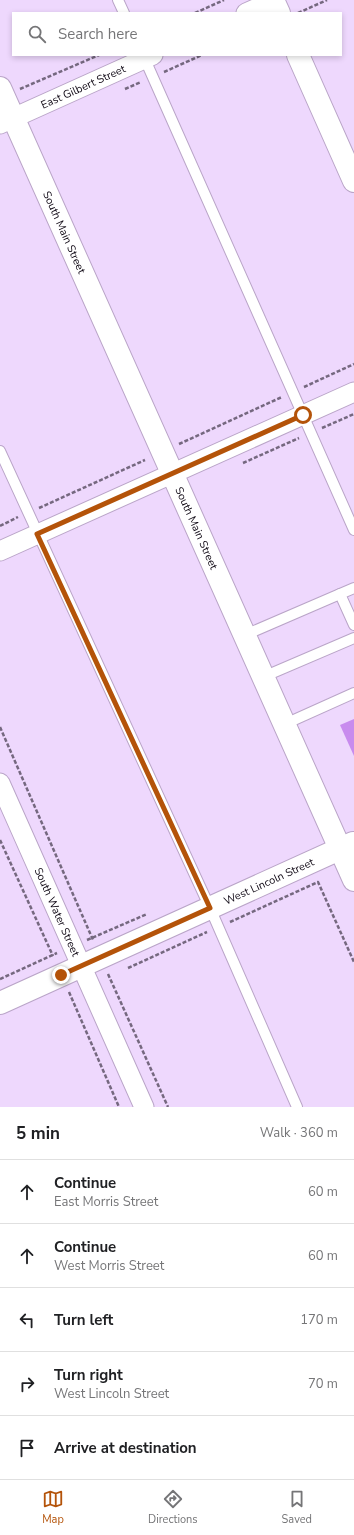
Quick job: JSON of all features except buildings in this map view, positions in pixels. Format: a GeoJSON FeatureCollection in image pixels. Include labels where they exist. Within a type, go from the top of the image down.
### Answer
{"type":"FeatureCollection","features":[{"type":"Feature","properties":{"kind":"street"},"geometry":{"type":"LineString","coordinates":[[248,12],[274,0],[279,12]]}},
{"type":"Feature","properties":{"kind":"street","name":"East Gilbert Street"},"geometry":{"type":"LineString","coordinates":[[7,121],[147,56]]}},
{"type":"Feature","properties":{"kind":"street"},"geometry":{"type":"LineString","coordinates":[[298,56],[354,181]]}},
{"type":"Feature","properties":{"kind":"street","name":"South Main Street"},"geometry":{"type":"LineString","coordinates":[[2,92],[7,121],[173,473],[284,724],[347,845],[354,880]]}},
{"type":"Feature","properties":{"kind":"street"},"geometry":{"type":"LineString","coordinates":[[0,551],[354,392]]}},
{"type":"Feature","properties":{"kind":"street","name":"South Water Street"},"geometry":{"type":"LineString","coordinates":[[0,783],[95,971],[144,1107]]}},
{"type":"Feature","properties":{"kind":"street","name":"West Lincoln Street"},"geometry":{"type":"LineString","coordinates":[[0,1003],[65,984],[214,917],[347,845]]}},
{"type":"Feature","properties":{"kind":"lane"},"geometry":{"type":"LineString","coordinates":[[118,0],[124,12]]}},
{"type":"Feature","properties":{"kind":"lane"},"geometry":{"type":"LineString","coordinates":[[147,56],[354,530]]}},
{"type":"Feature","properties":{"kind":"lane"},"geometry":{"type":"LineString","coordinates":[[0,451],[214,917],[297,1107]]}},
{"type":"Feature","properties":{"kind":"lane"},"geometry":{"type":"LineString","coordinates":[[245,635],[354,588]]}},
{"type":"Feature","properties":{"kind":"lane"},"geometry":{"type":"LineString","coordinates":[[340,594],[354,625]]}},
{"type":"Feature","properties":{"kind":"lane"},"geometry":{"type":"LineString","coordinates":[[264,677],[354,638]]}},
{"type":"Feature","properties":{"kind":"lane"},"geometry":{"type":"LineString","coordinates":[[284,724],[354,693]]}},
{"type":"Feature","properties":{"kind":"path"},"geometry":{"type":"LineString","coordinates":[[197,12],[224,0]]}},
{"type":"Feature","properties":{"kind":"path"},"geometry":{"type":"LineString","coordinates":[[300,12],[327,0]]}},
{"type":"Feature","properties":{"kind":"path"},"geometry":{"type":"LineString","coordinates":[[2,92],[96,56]]}},
{"type":"Feature","properties":{"kind":"path"},"geometry":{"type":"LineString","coordinates":[[0,727],[95,971],[168,1107]]}},
{"type":"Feature","properties":{"kind":"path"},"geometry":{"type":"LineString","coordinates":[[0,840],[119,1107]]}},
{"type":"Feature","properties":{"kind":"path"},"geometry":{"type":"LineString","coordinates":[[124,970],[214,917],[318,882],[354,962]]}},
{"type":"Feature","properties":{"kind":"path"},"geometry":{"type":"LineString","coordinates":[[65,984],[95,971]]}},
{"type":"Feature","properties":{"kind":"route"},"geometry":{"type":"LineString","coordinates":[[61,975],[210,908],[37,534],[303,415]]}}]}
